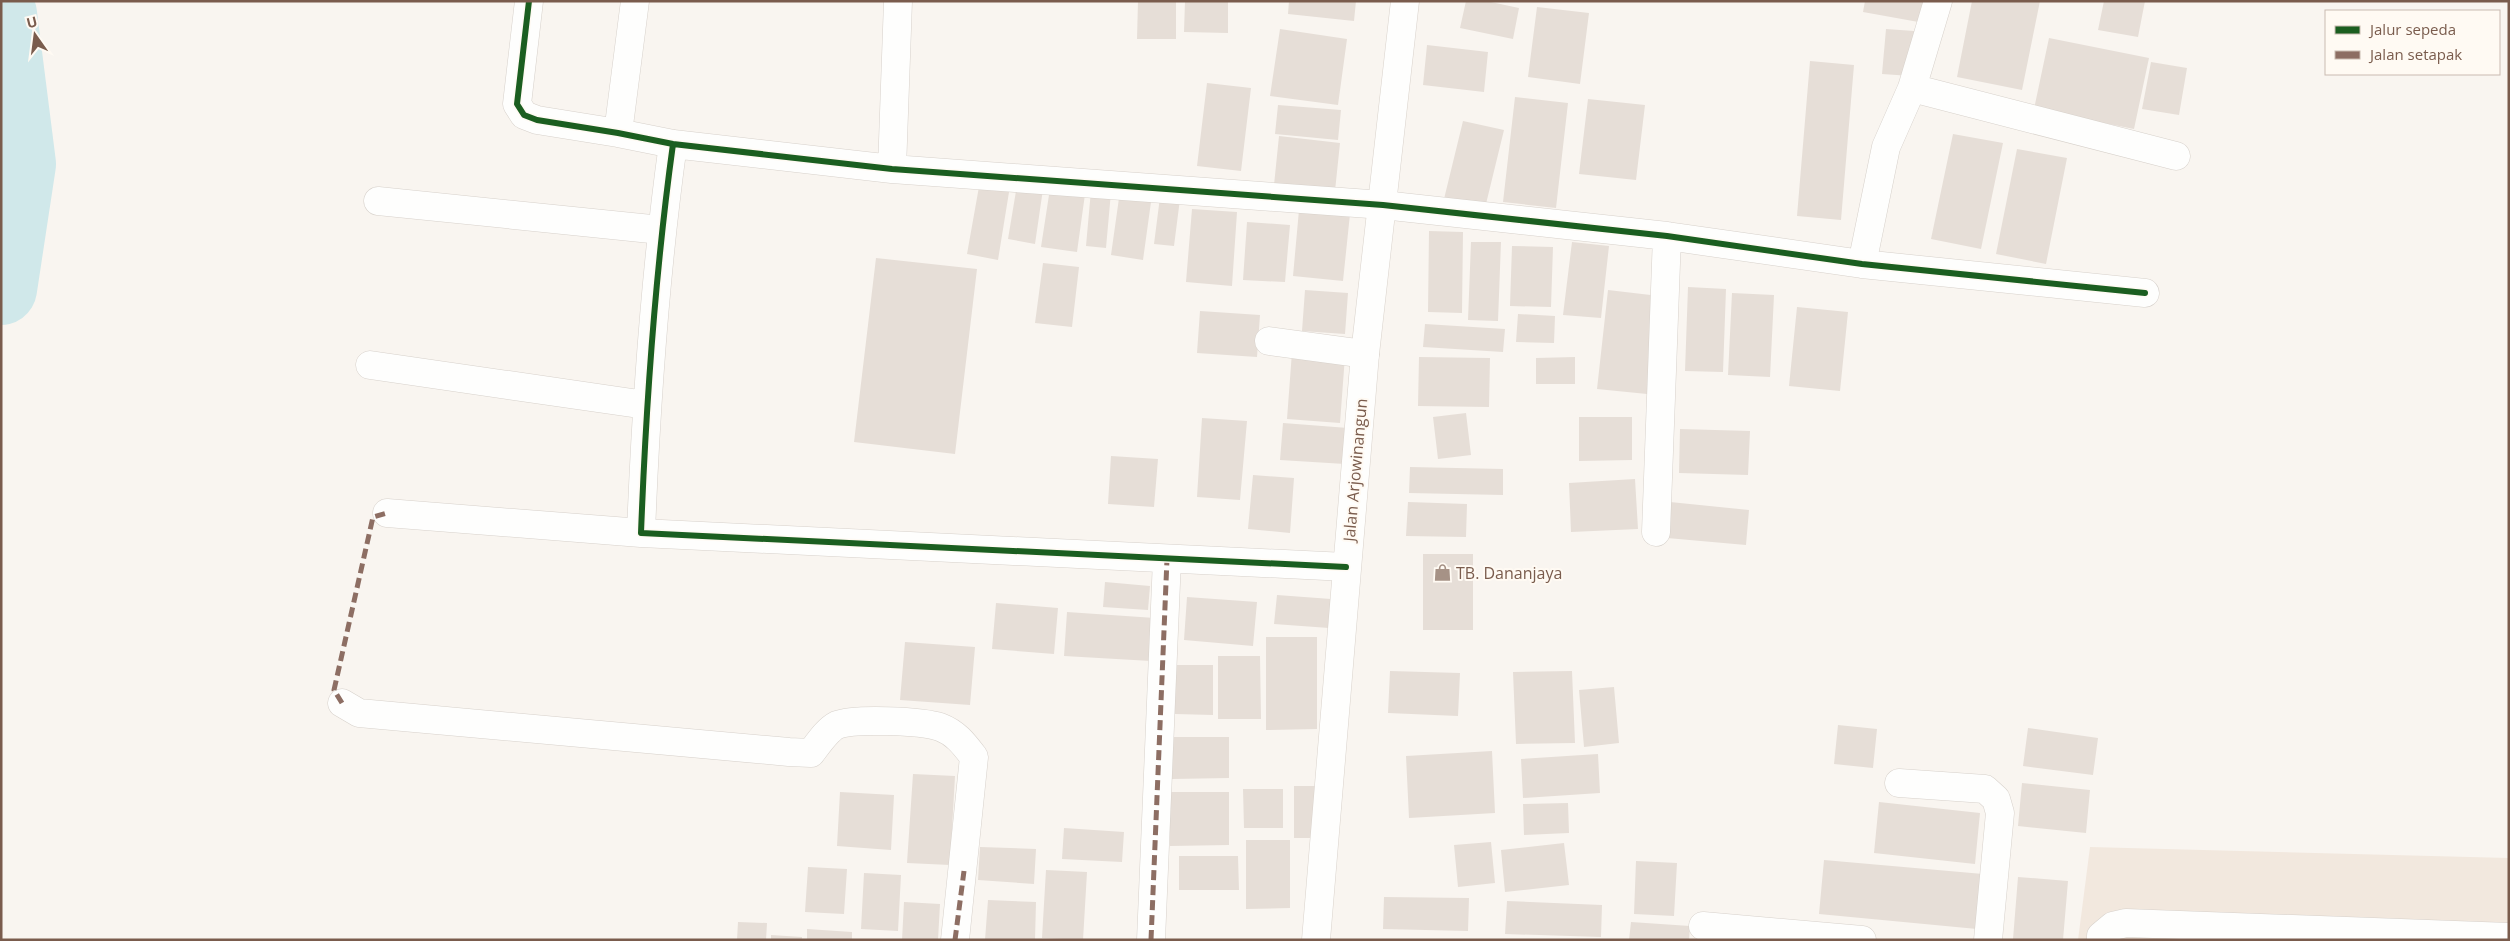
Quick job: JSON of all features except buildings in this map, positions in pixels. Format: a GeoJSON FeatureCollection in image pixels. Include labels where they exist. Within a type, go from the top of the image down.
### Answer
{"type":"FeatureCollection","features":[{"type":"Feature","properties":{"kind":"street"},"geometry":{"type":"LineString","coordinates":[[530,1],[518,104],[524,115],[537,120],[673,144],[892,169],[1383,205],[1667,236],[1862,264],[2145,293]]}},
{"type":"Feature","properties":{"kind":"street"},"geometry":{"type":"LineString","coordinates":[[618,133],[635,1]]}},
{"type":"Feature","properties":{"kind":"street"},"geometry":{"type":"LineString","coordinates":[[892,169],[898,1]]}},
{"type":"Feature","properties":{"kind":"street","name":"Jalan Arjowinangun"},"geometry":{"type":"LineString","coordinates":[[1316,940],[1365,354],[1406,1]]}},
{"type":"Feature","properties":{"kind":"street"},"geometry":{"type":"LineString","coordinates":[[1862,264],[1886,147],[1912,88],[1938,1]]}},
{"type":"Feature","properties":{"kind":"street"},"geometry":{"type":"LineString","coordinates":[[1912,88],[2176,156]]}},
{"type":"Feature","properties":{"kind":"street"},"geometry":{"type":"LineString","coordinates":[[641,534],[646,405],[661,230],[673,144]]}},
{"type":"Feature","properties":{"kind":"street"},"geometry":{"type":"LineString","coordinates":[[378,201],[661,230]]}},
{"type":"Feature","properties":{"kind":"street"},"geometry":{"type":"LineString","coordinates":[[1656,532],[1667,236]]}},
{"type":"Feature","properties":{"kind":"street"},"geometry":{"type":"LineString","coordinates":[[1269,341],[1365,354]]}},
{"type":"Feature","properties":{"kind":"street"},"geometry":{"type":"LineString","coordinates":[[370,364],[646,405]]}},
{"type":"Feature","properties":{"kind":"street"},"geometry":{"type":"LineString","coordinates":[[387,513],[641,534],[1346,567]]}},
{"type":"Feature","properties":{"kind":"street"},"geometry":{"type":"LineString","coordinates":[[1151,940],[1167,559]]}},
{"type":"Feature","properties":{"kind":"street"},"geometry":{"type":"LineString","coordinates":[[342,703],[358,713],[811,753],[835,726],[847,722],[891,722],[940,727],[960,738],[974,757],[955,940]]}},
{"type":"Feature","properties":{"kind":"street"},"geometry":{"type":"LineString","coordinates":[[1899,783],[1985,789],[1996,799],[2000,813],[1988,940]]}},
{"type":"Feature","properties":{"kind":"street"},"geometry":{"type":"LineString","coordinates":[[2101,940],[2101,936],[2113,926],[2126,923],[2509,937]]}},
{"type":"Feature","properties":{"kind":"street"},"geometry":{"type":"LineString","coordinates":[[1703,926],[1862,940]]}},
{"type":"Feature","properties":{"kind":"shaded area"},"geometry":{"type":"Polygon","coordinates":[[[2090,847],[2509,858],[2509,940],[2078,940],[2090,847]]]}},
{"type":"Feature","properties":{"kind":"waterway"},"geometry":{"type":"LineString","coordinates":[[1,14],[20,164],[1,289]]}},
{"type":"Feature","properties":{"kind":"marked path"},"geometry":{"type":"LineString","coordinates":[[342,703],[334,690],[373,517],[387,513]]}},
{"type":"Feature","properties":{"kind":"marked path"},"geometry":{"type":"LineString","coordinates":[[1151,940],[1167,559]]}},
{"type":"Feature","properties":{"kind":"marked path"},"geometry":{"type":"LineString","coordinates":[[955,940],[964,871]]}},
{"type":"Feature","properties":{"kind":"cycle path"},"geometry":{"type":"LineString","coordinates":[[529,1],[517,104],[524,115],[537,120],[673,144],[892,169],[1383,205],[1667,236],[1862,264],[2145,293]]}},
{"type":"Feature","properties":{"kind":"cycle path"},"geometry":{"type":"LineString","coordinates":[[673,144],[652,338],[641,533],[1346,567]]}},
{"type":"Feature","properties":{"kind":"place","name":"TB. Dananjaya"},"geometry":{"type":"Point","coordinates":[1442,573]}}]}
